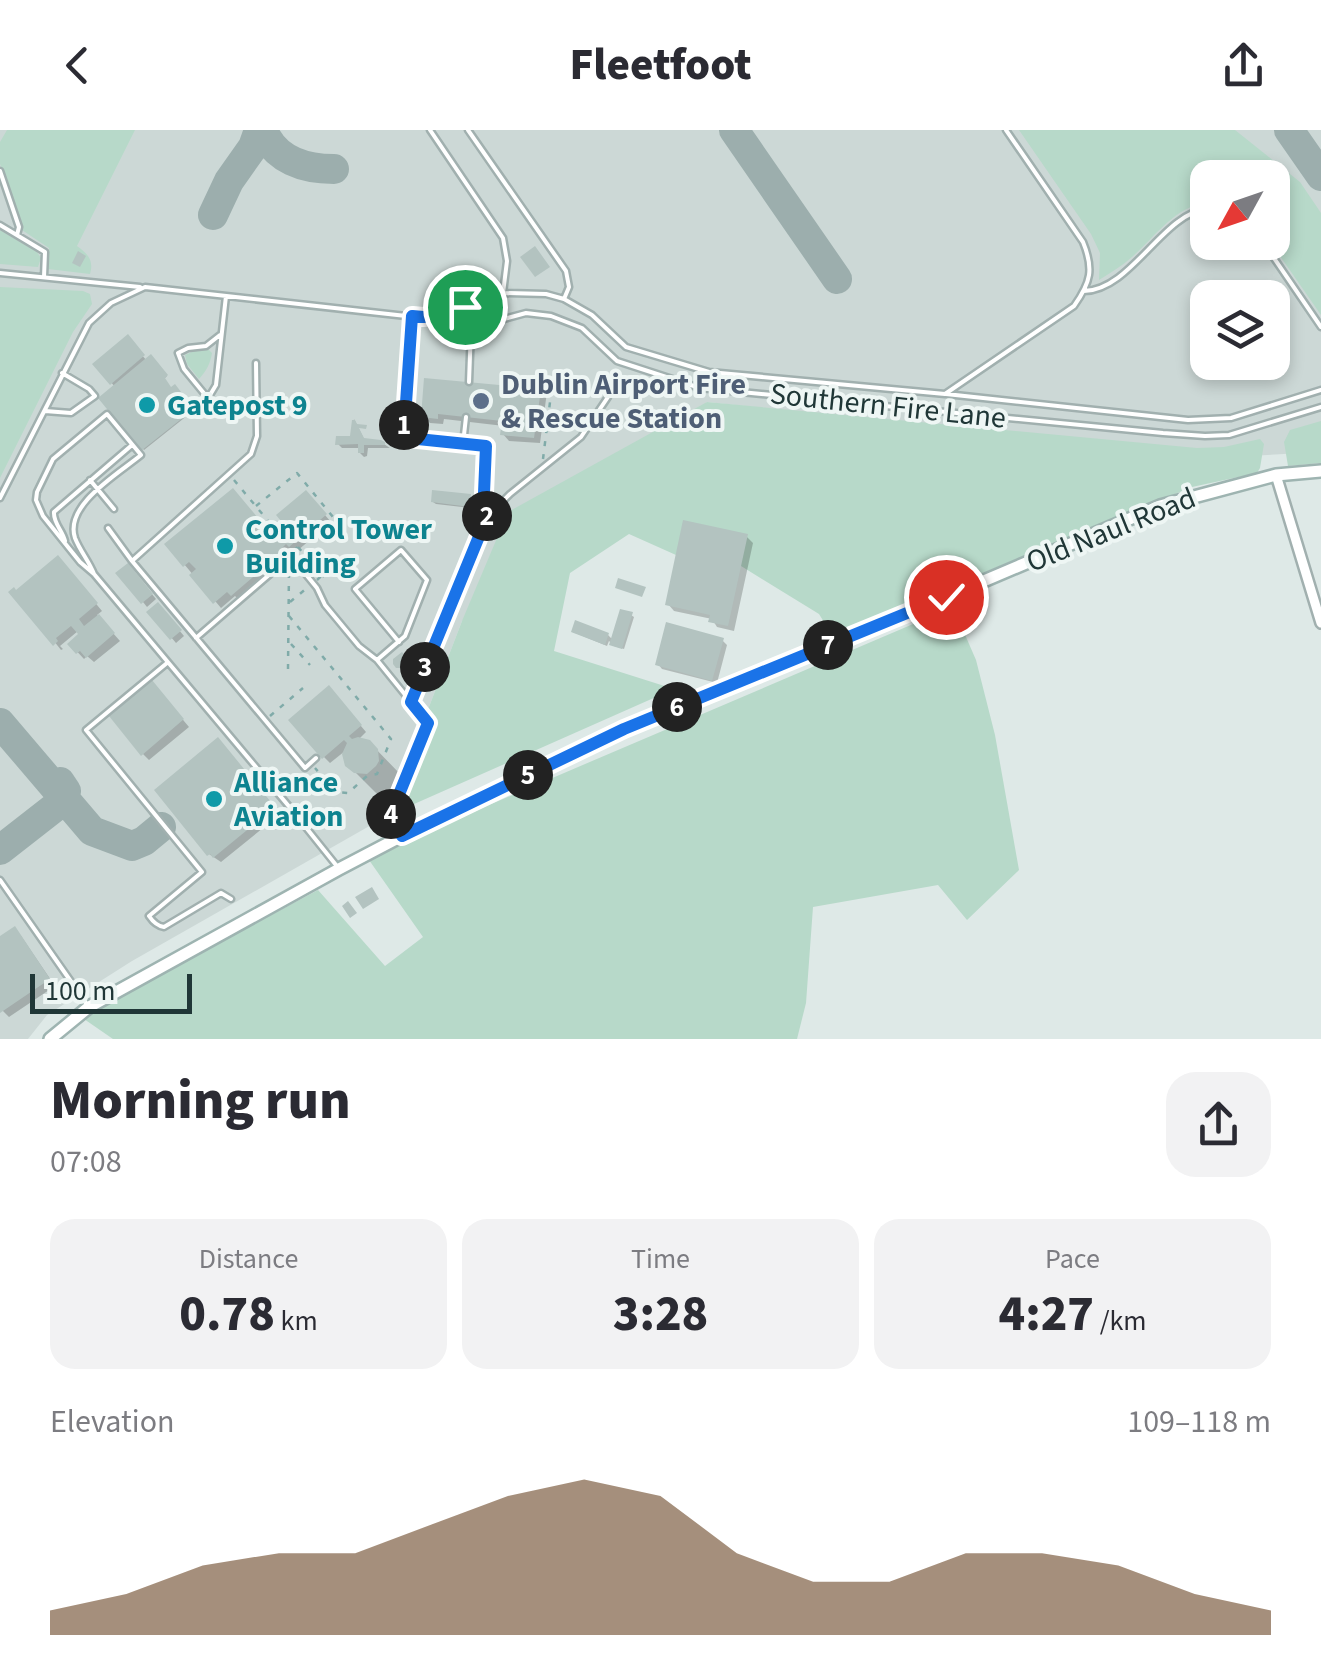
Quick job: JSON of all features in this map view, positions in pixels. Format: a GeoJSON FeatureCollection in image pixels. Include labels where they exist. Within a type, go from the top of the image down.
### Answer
{"type":"FeatureCollection","features":[{"type":"Feature","properties":{"kind":"main road","name":"Old Naul Road"},"geometry":{"type":"LineString","coordinates":[[50,1039],[88,1007],[243,916],[624,729],[1160,506],[1276,474],[1321,471]]}},
{"type":"Feature","properties":{"kind":"street"},"geometry":{"type":"LineString","coordinates":[[1276,474],[1321,623]]}},
{"type":"Feature","properties":{"kind":"lane"},"geometry":{"type":"LineString","coordinates":[[430,130],[502,238],[507,261],[503,293]]}},
{"type":"Feature","properties":{"kind":"lane"},"geometry":{"type":"LineString","coordinates":[[468,130],[566,271],[569,287],[564,299]]}},
{"type":"Feature","properties":{"kind":"lane"},"geometry":{"type":"LineString","coordinates":[[945,394],[1074,306],[1090,274],[1090,258],[1083,242],[1006,130]]}},
{"type":"Feature","properties":{"kind":"lane"},"geometry":{"type":"LineString","coordinates":[[0,172],[19,227],[17,235]]}},
{"type":"Feature","properties":{"kind":"lane"},"geometry":{"type":"LineString","coordinates":[[1084,291],[1097,291],[1132,266],[1190,214]]}},
{"type":"Feature","properties":{"kind":"lane"},"geometry":{"type":"LineString","coordinates":[[0,225],[45,252],[44,278]]}},
{"type":"Feature","properties":{"kind":"lane"},"geometry":{"type":"LineString","coordinates":[[1275,260],[1321,328]]}},
{"type":"Feature","properties":{"kind":"lane"},"geometry":{"type":"LineString","coordinates":[[0,274],[424,318],[449,314],[484,297],[503,293],[546,294],[592,315],[626,347],[709,372],[1188,420],[1230,418],[1321,390]]}},
{"type":"Feature","properties":{"kind":"lane"},"geometry":{"type":"LineString","coordinates":[[0,498],[83,332],[96,316],[124,295],[145,287]]}},
{"type":"Feature","properties":{"kind":"lane"},"geometry":{"type":"LineString","coordinates":[[200,403],[216,385],[226,296]]}},
{"type":"Feature","properties":{"kind":"lane"},"geometry":{"type":"LineString","coordinates":[[465,307],[471,328],[469,382]]}},
{"type":"Feature","properties":{"kind":"lane","name":"Southern Fire Lane"},"geometry":{"type":"LineString","coordinates":[[471,328],[526,314],[551,316],[582,328],[618,362],[700,388],[1144,431],[1229,435],[1321,407]]}},
{"type":"Feature","properties":{"kind":"lane"},"geometry":{"type":"LineString","coordinates":[[412,316],[404,432],[408,438],[486,446],[487,517]]}},
{"type":"Feature","properties":{"kind":"lane"},"geometry":{"type":"LineString","coordinates":[[206,397],[184,369],[178,354],[188,348],[206,346],[222,333]]}},
{"type":"Feature","properties":{"kind":"lane"},"geometry":{"type":"LineString","coordinates":[[132,561],[251,454],[257,436],[256,363]]}},
{"type":"Feature","properties":{"kind":"lane"},"geometry":{"type":"LineString","coordinates":[[44,410],[71,413],[95,396],[62,373]]}},
{"type":"Feature","properties":{"kind":"lane"},"geometry":{"type":"LineString","coordinates":[[411,702],[487,517],[582,437],[608,398]]}},
{"type":"Feature","properties":{"kind":"lane"},"geometry":{"type":"LineString","coordinates":[[94,574],[76,539],[74,522],[78,508],[141,455],[107,414],[52,459],[37,492],[38,509],[339,869]]}},
{"type":"Feature","properties":{"kind":"lane"},"geometry":{"type":"LineString","coordinates":[[463,444],[466,417]]}},
{"type":"Feature","properties":{"kind":"lane"},"geometry":{"type":"LineString","coordinates":[[67,546],[54,512],[132,445]]}},
{"type":"Feature","properties":{"kind":"lane"},"geometry":{"type":"LineString","coordinates":[[90,480],[114,509]]}},
{"type":"Feature","properties":{"kind":"lane"},"geometry":{"type":"LineString","coordinates":[[108,528],[305,768],[316,758]]}},
{"type":"Feature","properties":{"kind":"lane"},"geometry":{"type":"LineString","coordinates":[[377,660],[399,642],[405,636],[426,580],[401,550],[354,589],[399,642]]}},
{"type":"Feature","properties":{"kind":"lane"},"geometry":{"type":"LineString","coordinates":[[196,638],[291,556],[325,605],[377,660],[428,723],[391,814],[402,836]]}},
{"type":"Feature","properties":{"kind":"lane"},"geometry":{"type":"LineString","coordinates":[[168,662],[86,730],[202,872],[149,916],[151,920],[164,927],[221,893],[232,899]]}},
{"type":"Feature","properties":{"kind":"lane"},"geometry":{"type":"LineString","coordinates":[[274,825],[292,810]]}},
{"type":"Feature","properties":{"kind":"lane"},"geometry":{"type":"LineString","coordinates":[[0,880],[88,1007]]}},
{"type":"Feature","properties":{"kind":"path"},"geometry":{"type":"LineString","coordinates":[[544,458],[551,394],[559,392]]}},
{"type":"Feature","properties":{"kind":"path"},"geometry":{"type":"LineString","coordinates":[[548,419],[556,420]]}},
{"type":"Feature","properties":{"kind":"path"},"geometry":{"type":"LineString","coordinates":[[256,506],[297,473],[334,517],[293,549],[288,572],[288,669]]}},
{"type":"Feature","properties":{"kind":"path"},"geometry":{"type":"LineString","coordinates":[[230,475],[269,522]]}},
{"type":"Feature","properties":{"kind":"path"},"geometry":{"type":"LineString","coordinates":[[297,546],[324,577]]}},
{"type":"Feature","properties":{"kind":"path"},"geometry":{"type":"LineString","coordinates":[[316,568],[330,556]]}},
{"type":"Feature","properties":{"kind":"path"},"geometry":{"type":"LineString","coordinates":[[289,616],[391,739],[377,774],[368,776],[348,793],[336,792],[311,763]]}},
{"type":"Feature","properties":{"kind":"path"},"geometry":{"type":"LineString","coordinates":[[289,642],[310,665]]}},
{"type":"Feature","properties":{"kind":"path"},"geometry":{"type":"LineString","coordinates":[[265,720],[303,688]]}},
{"type":"Feature","properties":{"kind":"shaded area"},"geometry":{"type":"Polygon","coordinates":[[[0,130],[1321,130],[1321,452],[1231,457],[707,402],[462,621],[387,816],[132,961],[47,1015],[28,1039],[0,1039],[0,130]]]}},
{"type":"Feature","properties":{"kind":"green space"},"geometry":{"type":"Polygon","coordinates":[[[7,130],[135,130],[77,246],[89,258],[90,274],[48,269],[49,248],[22,230],[0,164],[0,142],[7,130]]]}},
{"type":"Feature","properties":{"kind":"green space"},"geometry":{"type":"Polygon","coordinates":[[[1019,130],[1235,130],[1272,160],[1190,160],[1190,208],[1099,280],[1100,253],[1019,130]]]}},
{"type":"Feature","properties":{"kind":"green space"},"geometry":{"type":"Polygon","coordinates":[[[1290,174],[1321,213],[1321,315],[1283,260],[1290,260],[1290,174]]]}},
{"type":"Feature","properties":{"kind":"green space"},"geometry":{"type":"Polygon","coordinates":[[[0,230],[37,252],[41,258],[38,267],[0,264],[0,230]]]}},
{"type":"Feature","properties":{"kind":"green space"},"geometry":{"type":"Polygon","coordinates":[[[0,287],[83,291],[90,294],[92,304],[73,332],[0,478],[0,287]]]}},
{"type":"Feature","properties":{"kind":"green space"},"geometry":{"type":"Polygon","coordinates":[[[207,348],[211,357],[199,379],[185,355],[207,348]]]}},
{"type":"Feature","properties":{"kind":"green space"},"geometry":{"type":"Polygon","coordinates":[[[707,402],[1197,448],[1260,439],[1264,444],[1257,473],[1192,487],[832,635],[819,614],[741,566],[676,555],[629,534],[570,573],[554,651],[674,689],[387,816],[508,512],[707,402]]]}},
{"type":"Feature","properties":{"kind":"green space"},"geometry":{"type":"Polygon","coordinates":[[[1321,421],[1321,463],[1288,466],[1284,442],[1290,430],[1321,421]]]}},
{"type":"Feature","properties":{"kind":"green space"},"geometry":{"type":"Polygon","coordinates":[[[953,607],[976,660],[995,735],[1019,870],[967,920],[938,885],[813,907],[806,1003],[797,1039],[113,1039],[84,1019],[105,1003],[318,890],[385,966],[423,937],[369,860],[953,607]]]}},
{"type":"Feature","properties":{"kind":"building"},"geometry":{"type":"Polygon","coordinates":[[[535,246],[550,267],[535,277],[520,257],[535,246]]]}},
{"type":"Feature","properties":{"kind":"building"},"geometry":{"type":"Polygon","coordinates":[[[78,251],[86,256],[80,267],[72,263],[78,251]]]}},
{"type":"Feature","properties":{"kind":"building"},"geometry":{"type":"Polygon","coordinates":[[[128,334],[145,355],[110,385],[92,364],[128,334]]]}},
{"type":"Feature","properties":{"kind":"building","name":"Gatepost 9"},"geometry":{"type":"Polygon","coordinates":[[[151,354],[168,375],[165,378],[171,387],[175,384],[194,409],[141,451],[98,398],[151,354]]]}},
{"type":"Feature","properties":{"kind":"building","name":"Dublin Airport Fire & Rescue Station"},"geometry":{"type":"Polygon","coordinates":[[[424,378],[521,387],[521,381],[542,383],[534,438],[500,435],[502,421],[438,414],[438,419],[421,417],[424,378]]]}},
{"type":"Feature","properties":{"kind":"building"},"geometry":{"type":"Polygon","coordinates":[[[352,420],[367,425],[366,429],[359,428],[364,438],[381,440],[385,445],[364,445],[364,453],[358,453],[358,444],[335,445],[336,436],[350,436],[352,420]]]}},
{"type":"Feature","properties":{"kind":"building","name":"Control Tower Building"},"geometry":{"type":"Polygon","coordinates":[[[233,488],[268,530],[274,521],[281,521],[276,515],[306,490],[327,514],[289,547],[286,544],[282,552],[231,596],[227,592],[213,604],[189,575],[196,569],[189,562],[183,567],[164,544],[233,488]]]}},
{"type":"Feature","properties":{"kind":"building"},"geometry":{"type":"Polygon","coordinates":[[[432,490],[471,494],[470,507],[431,502],[432,490]]]}},
{"type":"Feature","properties":{"kind":"building"},"geometry":{"type":"Polygon","coordinates":[[[683,520],[748,534],[728,626],[708,622],[710,615],[665,605],[683,520]]]}},
{"type":"Feature","properties":{"kind":"building"},"geometry":{"type":"Polygon","coordinates":[[[58,555],[98,603],[79,619],[84,626],[99,614],[115,633],[86,658],[67,644],[78,634],[71,626],[56,638],[53,646],[8,592],[14,587],[16,590],[58,555]]]}},
{"type":"Feature","properties":{"kind":"building"},"geometry":{"type":"Polygon","coordinates":[[[128,563],[153,594],[141,604],[115,573],[128,563]]]}},
{"type":"Feature","properties":{"kind":"building"},"geometry":{"type":"Polygon","coordinates":[[[618,578],[646,587],[642,597],[615,588],[618,578]]]}},
{"type":"Feature","properties":{"kind":"building"},"geometry":{"type":"Polygon","coordinates":[[[158,602],[182,630],[170,640],[146,612],[158,602]]]}},
{"type":"Feature","properties":{"kind":"building"},"geometry":{"type":"Polygon","coordinates":[[[620,609],[633,612],[622,649],[609,645],[620,609]]]}},
{"type":"Feature","properties":{"kind":"building"},"geometry":{"type":"Polygon","coordinates":[[[575,620],[609,633],[605,645],[571,632],[575,620]]]}},
{"type":"Feature","properties":{"kind":"building"},"geometry":{"type":"Polygon","coordinates":[[[666,622],[724,638],[712,681],[655,665],[666,622]]]}},
{"type":"Feature","properties":{"kind":"building"},"geometry":{"type":"Polygon","coordinates":[[[402,652],[410,661],[396,668],[393,659],[402,652]]]}},
{"type":"Feature","properties":{"kind":"building"},"geometry":{"type":"Polygon","coordinates":[[[152,680],[184,719],[141,756],[109,716],[152,680]]]}},
{"type":"Feature","properties":{"kind":"building"},"geometry":{"type":"Polygon","coordinates":[[[329,685],[362,725],[349,736],[370,740],[378,749],[379,761],[367,774],[354,773],[345,766],[344,740],[322,759],[288,720],[329,685]]]}},
{"type":"Feature","properties":{"kind":"building","name":"Alliance Aviation"},"geometry":{"type":"Polygon","coordinates":[[[218,737],[275,807],[213,858],[207,856],[154,790],[218,737]]]}},
{"type":"Feature","properties":{"kind":"building"},"geometry":{"type":"Polygon","coordinates":[[[372,887],[379,899],[363,909],[355,897],[372,887]]]}},
{"type":"Feature","properties":{"kind":"building"},"geometry":{"type":"Polygon","coordinates":[[[348,901],[357,913],[350,918],[342,906],[348,901]]]}},
{"type":"Feature","properties":{"kind":"building"},"geometry":{"type":"Polygon","coordinates":[[[15,926],[50,979],[0,1013],[0,936],[15,926]]]}},
{"type":"Feature","properties":{"kind":"taxiway"},"geometry":{"type":"LineString","coordinates":[[213,215],[259,130]]}},
{"type":"Feature","properties":{"kind":"taxiway"},"geometry":{"type":"LineString","coordinates":[[263,130],[275,149],[292,161],[334,169]]}},
{"type":"Feature","properties":{"kind":"taxiway"},"geometry":{"type":"LineString","coordinates":[[734,130],[837,279]]}},
{"type":"Feature","properties":{"kind":"taxiway"},"geometry":{"type":"LineString","coordinates":[[1289,130],[1321,176]]}},
{"type":"Feature","properties":{"kind":"taxiway"},"geometry":{"type":"LineString","coordinates":[[0,723],[92,831],[132,846],[161,827]]}},
{"type":"Feature","properties":{"kind":"taxiway"},"geometry":{"type":"LineString","coordinates":[[0,850],[64,800],[66,791],[60,782]]}},
{"type":"Feature","properties":{"kind":"place","name":"Dublin Airport Fire & Rescue Station"},"geometry":{"type":"Point","coordinates":[481,401]}},
{"type":"Feature","properties":{"kind":"place","name":"Gatepost 9"},"geometry":{"type":"Point","coordinates":[147,405]}},
{"type":"Feature","properties":{"kind":"place","name":"Control Tower Building"},"geometry":{"type":"Point","coordinates":[225,546]}},
{"type":"Feature","properties":{"kind":"place","name":"Alliance Aviation"},"geometry":{"type":"Point","coordinates":[214,799]}},
{"type":"Feature","properties":{"kind":"route"},"geometry":{"type":"LineString","coordinates":[[465,307],[449,314],[412,316],[404,432],[408,438],[486,446],[487,517],[411,702],[428,723],[391,814],[402,836],[624,729],[946,597]]}}]}
